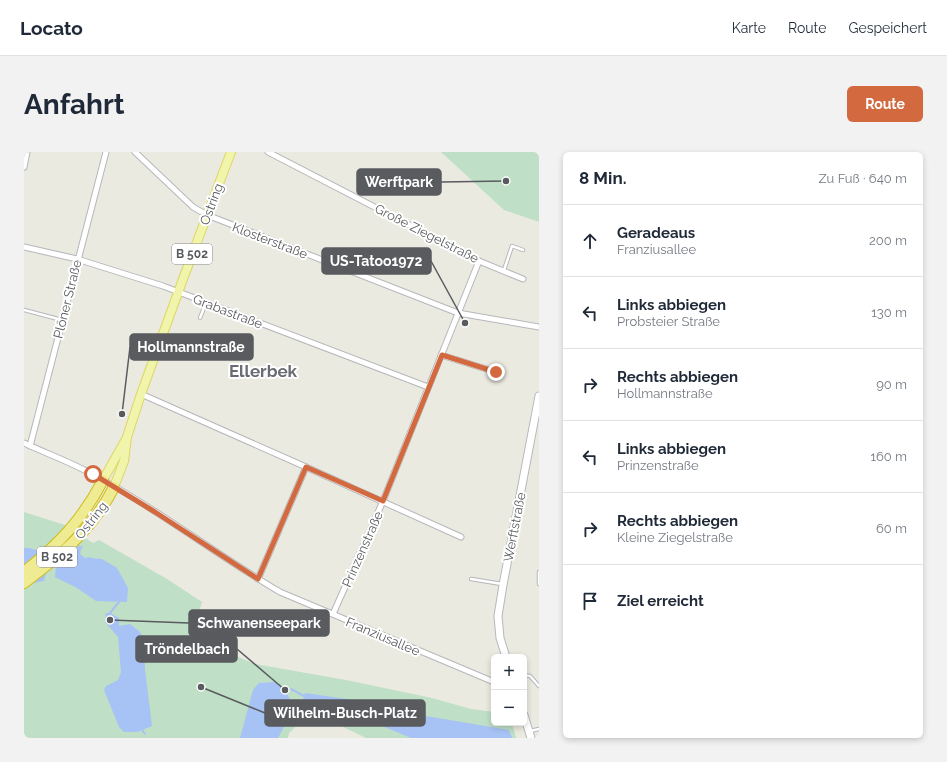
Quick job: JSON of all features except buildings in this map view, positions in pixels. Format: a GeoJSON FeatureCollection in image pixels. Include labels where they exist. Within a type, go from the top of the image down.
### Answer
{"type":"FeatureCollection","features":[{"type":"Feature","properties":{"kind":"highway","name":"Ostring"},"geometry":{"type":"LineString","coordinates":[[24,572],[57,544],[78,520],[94,497],[103,480]]}},
{"type":"Feature","properties":{"kind":"highway","name":"Ostring"},"geometry":{"type":"LineString","coordinates":[[24,583],[61,553],[87,528],[107,500],[114,486]]}},
{"type":"Feature","properties":{"kind":"main road","name":"Ostring"},"geometry":{"type":"LineString","coordinates":[[114,486],[124,462],[127,437],[141,394],[231,152]]}},
{"type":"Feature","properties":{"kind":"main road","name":"Werftstraße"},"geometry":{"type":"LineString","coordinates":[[505,654],[500,638],[498,622],[503,584],[539,396]]}},
{"type":"Feature","properties":{"kind":"main road","name":"Ostring"},"geometry":{"type":"LineString","coordinates":[[103,480],[127,437]]}},
{"type":"Feature","properties":{"kind":"street"},"geometry":{"type":"LineString","coordinates":[[24,167],[27,152]]}},
{"type":"Feature","properties":{"kind":"street","name":"Plöner Straße"},"geometry":{"type":"LineString","coordinates":[[30,446],[77,259],[106,152]]}},
{"type":"Feature","properties":{"kind":"street","name":"Klosterstraße"},"geometry":{"type":"LineString","coordinates":[[135,152],[192,207],[207,215],[458,313],[539,327]]}},
{"type":"Feature","properties":{"kind":"street","name":"Große Ziegelstraße"},"geometry":{"type":"LineString","coordinates":[[268,152],[479,260],[523,279]]}},
{"type":"Feature","properties":{"kind":"street","name":"Grabastraße"},"geometry":{"type":"LineString","coordinates":[[24,246],[77,259],[178,292],[428,387]]}},
{"type":"Feature","properties":{"kind":"street","name":"Prinzenstraße"},"geometry":{"type":"LineString","coordinates":[[333,614],[383,501],[479,260]]}},
{"type":"Feature","properties":{"kind":"street"},"geometry":{"type":"LineString","coordinates":[[442,355],[496,372]]}},
{"type":"Feature","properties":{"kind":"street"},"geometry":{"type":"LineString","coordinates":[[141,394],[461,537]]}},
{"type":"Feature","properties":{"kind":"street","name":"Franziusallee"},"geometry":{"type":"LineString","coordinates":[[24,443],[70,463],[114,486],[280,592],[491,681]]}},
{"type":"Feature","properties":{"kind":"street"},"geometry":{"type":"LineString","coordinates":[[258,579],[306,467]]}},
{"type":"Feature","properties":{"kind":"lane"},"geometry":{"type":"LineString","coordinates":[[503,271],[512,246],[523,250]]}},
{"type":"Feature","properties":{"kind":"lane"},"geometry":{"type":"LineString","coordinates":[[200,318],[206,303]]}},
{"type":"Feature","properties":{"kind":"lane"},"geometry":{"type":"LineString","coordinates":[[24,310],[62,320]]}},
{"type":"Feature","properties":{"kind":"lane"},"geometry":{"type":"LineString","coordinates":[[539,572],[539,584]]}},
{"type":"Feature","properties":{"kind":"lane"},"geometry":{"type":"LineString","coordinates":[[471,579],[503,584]]}},
{"type":"Feature","properties":{"kind":"lane"},"geometry":{"type":"LineString","coordinates":[[527,676],[530,676],[539,686]]}},
{"type":"Feature","properties":{"kind":"lane"},"geometry":{"type":"LineString","coordinates":[[530,735],[539,729]]}},
{"type":"Feature","properties":{"kind":"green space"},"geometry":{"type":"Polygon","coordinates":[[[441,152],[539,152],[539,222],[504,210],[441,152]]]}},
{"type":"Feature","properties":{"kind":"green space"},"geometry":{"type":"Polygon","coordinates":[[[24,512],[65,525],[93,543],[99,540],[167,579],[202,602],[191,637],[255,664],[346,680],[432,698],[471,709],[491,712],[491,726],[513,726],[516,738],[366,738],[339,725],[316,719],[301,721],[289,733],[288,738],[24,738],[24,512]]]}},
{"type":"Feature","properties":{"kind":"water"},"geometry":{"type":"Polygon","coordinates":[[[61,539],[83,547],[80,554],[85,558],[90,557],[102,559],[117,568],[128,588],[127,602],[96,601],[77,588],[55,577],[56,565],[50,546],[61,539]]]}},
{"type":"Feature","properties":{"kind":"water"},"geometry":{"type":"Polygon","coordinates":[[[24,548],[36,550],[41,557],[47,569],[44,581],[34,583],[24,576],[24,548]]]}},
{"type":"Feature","properties":{"kind":"water"},"geometry":{"type":"Polygon","coordinates":[[[106,613],[110,613],[119,618],[119,626],[130,624],[139,631],[144,639],[145,670],[152,726],[137,732],[124,732],[119,727],[104,690],[106,686],[118,680],[121,672],[118,637],[105,622],[106,613]]]}},
{"type":"Feature","properties":{"kind":"water"},"geometry":{"type":"Polygon","coordinates":[[[274,682],[281,685],[293,706],[292,712],[278,738],[240,738],[253,690],[259,683],[274,682]]]}},
{"type":"Feature","properties":{"kind":"water"},"geometry":{"type":"Polygon","coordinates":[[[305,693],[382,704],[420,715],[509,730],[512,738],[411,738],[351,713],[303,700],[305,693]]]}},
{"type":"Feature","properties":{"kind":"waterway"},"geometry":{"type":"LineString","coordinates":[[51,567],[56,565]]}},
{"type":"Feature","properties":{"kind":"waterway"},"geometry":{"type":"LineString","coordinates":[[110,613],[119,602]]}},
{"type":"Feature","properties":{"kind":"waterway"},"geometry":{"type":"LineString","coordinates":[[291,689],[304,696]]}},
{"type":"Feature","properties":{"kind":"waterway"},"geometry":{"type":"LineString","coordinates":[[142,730],[145,734]]}},
{"type":"Feature","properties":{"kind":"place","name":"Werftpark"},"geometry":{"type":"Point","coordinates":[506,181]}},
{"type":"Feature","properties":{"kind":"place","name":"US-Tatoo1972"},"geometry":{"type":"Point","coordinates":[465,323]}},
{"type":"Feature","properties":{"kind":"place","name":"Hollmannstraße"},"geometry":{"type":"Point","coordinates":[122,414]}},
{"type":"Feature","properties":{"kind":"place","name":"Schwanenseepark"},"geometry":{"type":"Point","coordinates":[110,620]}},
{"type":"Feature","properties":{"kind":"place","name":"Wilhelm-Busch-Platz"},"geometry":{"type":"Point","coordinates":[201,687]}},
{"type":"Feature","properties":{"kind":"place","name":"Tröndelbach"},"geometry":{"type":"Point","coordinates":[285,690]}},
{"type":"Feature","properties":{"kind":"district","name":"Ellerbek"},"geometry":{"type":"Point","coordinates":[263,371]}},
{"type":"Feature","properties":{"kind":"route"},"geometry":{"type":"LineString","coordinates":[[93,474],[155,512],[258,579],[306,467],[383,501],[442,355],[496,372]]}}]}
